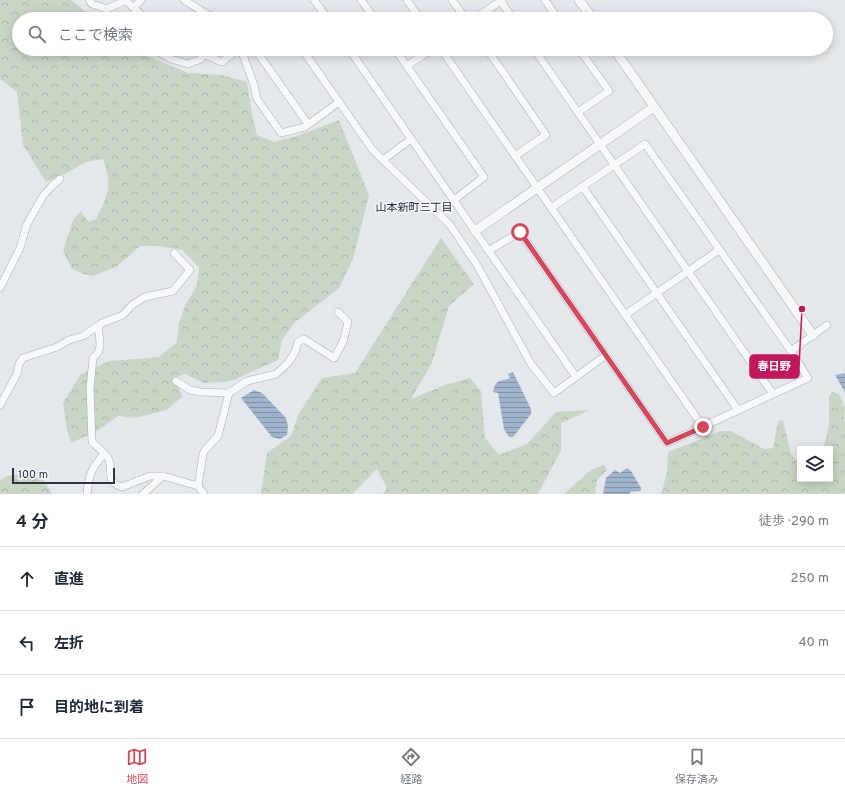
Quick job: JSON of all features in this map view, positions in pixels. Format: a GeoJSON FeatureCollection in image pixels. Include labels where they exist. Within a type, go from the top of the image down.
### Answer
{"type":"FeatureCollection","features":[{"type":"Feature","properties":{"kind":"street"},"geometry":{"type":"LineString","coordinates":[[89,0],[92,4],[107,9],[126,0],[134,12]]}},
{"type":"Feature","properties":{"kind":"street"},"geometry":{"type":"LineString","coordinates":[[135,12],[141,0]]}},
{"type":"Feature","properties":{"kind":"street"},"geometry":{"type":"LineString","coordinates":[[184,0],[203,12]]}},
{"type":"Feature","properties":{"kind":"street"},"geometry":{"type":"LineString","coordinates":[[314,0],[323,12]]}},
{"type":"Feature","properties":{"kind":"street"},"geometry":{"type":"LineString","coordinates":[[361,0],[369,12]]}},
{"type":"Feature","properties":{"kind":"street"},"geometry":{"type":"LineString","coordinates":[[407,0],[415,12]]}},
{"type":"Feature","properties":{"kind":"street"},"geometry":{"type":"LineString","coordinates":[[452,0],[461,12]]}},
{"type":"Feature","properties":{"kind":"street"},"geometry":{"type":"LineString","coordinates":[[484,12],[500,0],[508,12]]}},
{"type":"Feature","properties":{"kind":"street"},"geometry":{"type":"LineString","coordinates":[[545,0],[553,12]]}},
{"type":"Feature","properties":{"kind":"street"},"geometry":{"type":"LineString","coordinates":[[579,0],[588,12]]}},
{"type":"Feature","properties":{"kind":"street"},"geometry":{"type":"LineString","coordinates":[[167,56],[188,64],[201,59],[202,56]]}},
{"type":"Feature","properties":{"kind":"street"},"geometry":{"type":"LineString","coordinates":[[206,56],[222,62],[229,56]]}},
{"type":"Feature","properties":{"kind":"street"},"geometry":{"type":"LineString","coordinates":[[243,56],[254,85],[257,99],[282,133],[305,127],[339,102]]}},
{"type":"Feature","properties":{"kind":"street"},"geometry":{"type":"LineString","coordinates":[[260,56],[308,124]]}},
{"type":"Feature","properties":{"kind":"street"},"geometry":{"type":"LineString","coordinates":[[307,56],[372,149],[450,225],[477,265],[531,364],[554,393],[606,355]]}},
{"type":"Feature","properties":{"kind":"street"},"geometry":{"type":"LineString","coordinates":[[354,56],[576,377]]}},
{"type":"Feature","properties":{"kind":"street"},"geometry":{"type":"LineString","coordinates":[[401,56],[484,177],[454,200]]}},
{"type":"Feature","properties":{"kind":"street"},"geometry":{"type":"LineString","coordinates":[[407,66],[422,56]]}},
{"type":"Feature","properties":{"kind":"street"},"geometry":{"type":"LineString","coordinates":[[446,56],[703,427]]}},
{"type":"Feature","properties":{"kind":"street"},"geometry":{"type":"LineString","coordinates":[[492,56],[546,135],[515,156]]}},
{"type":"Feature","properties":{"kind":"street"},"geometry":{"type":"LineString","coordinates":[[539,56],[774,394]]}},
{"type":"Feature","properties":{"kind":"street"},"geometry":{"type":"LineString","coordinates":[[578,112],[609,91],[584,56]]}},
{"type":"Feature","properties":{"kind":"street"},"geometry":{"type":"LineString","coordinates":[[619,56],[813,335]]}},
{"type":"Feature","properties":{"kind":"street"},"geometry":{"type":"LineString","coordinates":[[475,231],[654,107]]}},
{"type":"Feature","properties":{"kind":"street"},"geometry":{"type":"LineString","coordinates":[[383,160],[411,139]]}},
{"type":"Feature","properties":{"kind":"street"},"geometry":{"type":"LineString","coordinates":[[488,251],[520,232],[667,443],[808,378],[791,351],[645,144],[551,208]]}},
{"type":"Feature","properties":{"kind":"street"},"geometry":{"type":"LineString","coordinates":[[0,288],[3,275],[20,248],[27,224],[40,201],[52,186],[60,179]]}},
{"type":"Feature","properties":{"kind":"street"},"geometry":{"type":"LineString","coordinates":[[583,187],[738,410]]}},
{"type":"Feature","properties":{"kind":"street"},"geometry":{"type":"LineString","coordinates":[[625,315],[719,250]]}},
{"type":"Feature","properties":{"kind":"street"},"geometry":{"type":"LineString","coordinates":[[0,405],[17,374],[19,364],[23,358],[57,347],[69,340],[83,336],[102,323],[123,315],[132,305],[145,297],[173,291],[190,270],[174,253]]}},
{"type":"Feature","properties":{"kind":"street"},"geometry":{"type":"LineString","coordinates":[[176,381],[190,390],[229,393],[247,381],[276,374],[288,363],[295,352],[298,342],[304,339],[334,358],[343,342],[348,322],[338,312]]}},
{"type":"Feature","properties":{"kind":"street"},"geometry":{"type":"LineString","coordinates":[[791,351],[827,325]]}},
{"type":"Feature","properties":{"kind":"street"},"geometry":{"type":"LineString","coordinates":[[98,326],[100,350],[98,355],[93,358],[90,388],[92,442],[109,460],[111,479],[114,484],[122,487],[150,476],[163,476],[198,486],[204,494]]}},
{"type":"Feature","properties":{"kind":"street"},"geometry":{"type":"LineString","coordinates":[[198,486],[203,454],[218,436],[229,393]]}},
{"type":"Feature","properties":{"kind":"street"},"geometry":{"type":"LineString","coordinates":[[87,494],[89,477],[93,466],[104,454]]}},
{"type":"Feature","properties":{"kind":"street"},"geometry":{"type":"LineString","coordinates":[[143,494],[163,476]]}},
{"type":"Feature","properties":{"kind":"green space"},"geometry":{"type":"Polygon","coordinates":[[[0,0],[71,0],[86,12],[12,12],[12,56],[147,56],[188,73],[222,75],[247,82],[257,135],[274,142],[300,135],[339,120],[369,195],[353,259],[339,288],[294,323],[282,340],[278,360],[231,381],[204,383],[185,374],[176,377],[182,397],[166,410],[135,418],[118,416],[97,431],[71,443],[67,430],[63,403],[80,375],[109,361],[159,357],[177,342],[179,323],[185,306],[197,285],[199,267],[182,250],[159,246],[140,246],[116,267],[93,276],[72,269],[63,251],[73,220],[81,211],[88,222],[96,219],[104,203],[108,190],[108,176],[103,159],[86,162],[65,174],[46,182],[23,145],[17,92],[0,79],[0,0]]]}},
{"type":"Feature","properties":{"kind":"green space"},"geometry":{"type":"Polygon","coordinates":[[[441,238],[474,284],[449,306],[432,363],[411,399],[445,385],[470,378],[481,391],[485,438],[499,455],[527,444],[556,412],[590,410],[561,423],[561,450],[538,494],[383,494],[387,488],[377,469],[352,494],[261,494],[267,453],[291,436],[298,415],[322,378],[355,373],[441,238]]]}},
{"type":"Feature","properties":{"kind":"green space"},"geometry":{"type":"Polygon","coordinates":[[[832,392],[839,394],[845,408],[845,494],[659,494],[662,492],[667,472],[668,452],[721,431],[731,431],[764,449],[773,448],[778,421],[783,420],[791,454],[797,462],[797,482],[833,482],[833,446],[824,446],[829,426],[829,397],[832,392]]]}},
{"type":"Feature","properties":{"kind":"green space"},"geometry":{"type":"Polygon","coordinates":[[[604,465],[607,470],[597,480],[595,494],[564,494],[591,470],[604,465]]]}},
{"type":"Feature","properties":{"kind":"green space"},"geometry":{"type":"Polygon","coordinates":[[[23,474],[43,479],[51,494],[0,494],[0,480],[7,476],[23,474]]]}},
{"type":"Feature","properties":{"kind":"water"},"geometry":{"type":"Polygon","coordinates":[[[513,372],[531,409],[531,414],[513,437],[509,437],[504,429],[498,393],[493,392],[497,383],[510,378],[508,374],[513,372]]]}},
{"type":"Feature","properties":{"kind":"water"},"geometry":{"type":"Polygon","coordinates":[[[845,373],[845,392],[835,375],[845,373]]]}},
{"type":"Feature","properties":{"kind":"water"},"geometry":{"type":"Polygon","coordinates":[[[254,390],[262,393],[286,418],[288,426],[287,435],[280,439],[272,437],[241,398],[254,390]]]}},
{"type":"Feature","properties":{"kind":"water"},"geometry":{"type":"Polygon","coordinates":[[[627,468],[631,471],[641,488],[641,491],[630,492],[630,494],[603,494],[606,478],[615,470],[620,473],[627,468]]]}},
{"type":"Feature","properties":{"kind":"place","name":"春日野"},"geometry":{"type":"Point","coordinates":[802,309]}},
{"type":"Feature","properties":{"kind":"district","name":"山本新町三丁目"},"geometry":{"type":"Point","coordinates":[414,207]}},
{"type":"Feature","properties":{"kind":"route"},"geometry":{"type":"LineString","coordinates":[[520,232],[667,443],[703,427]]}}]}
